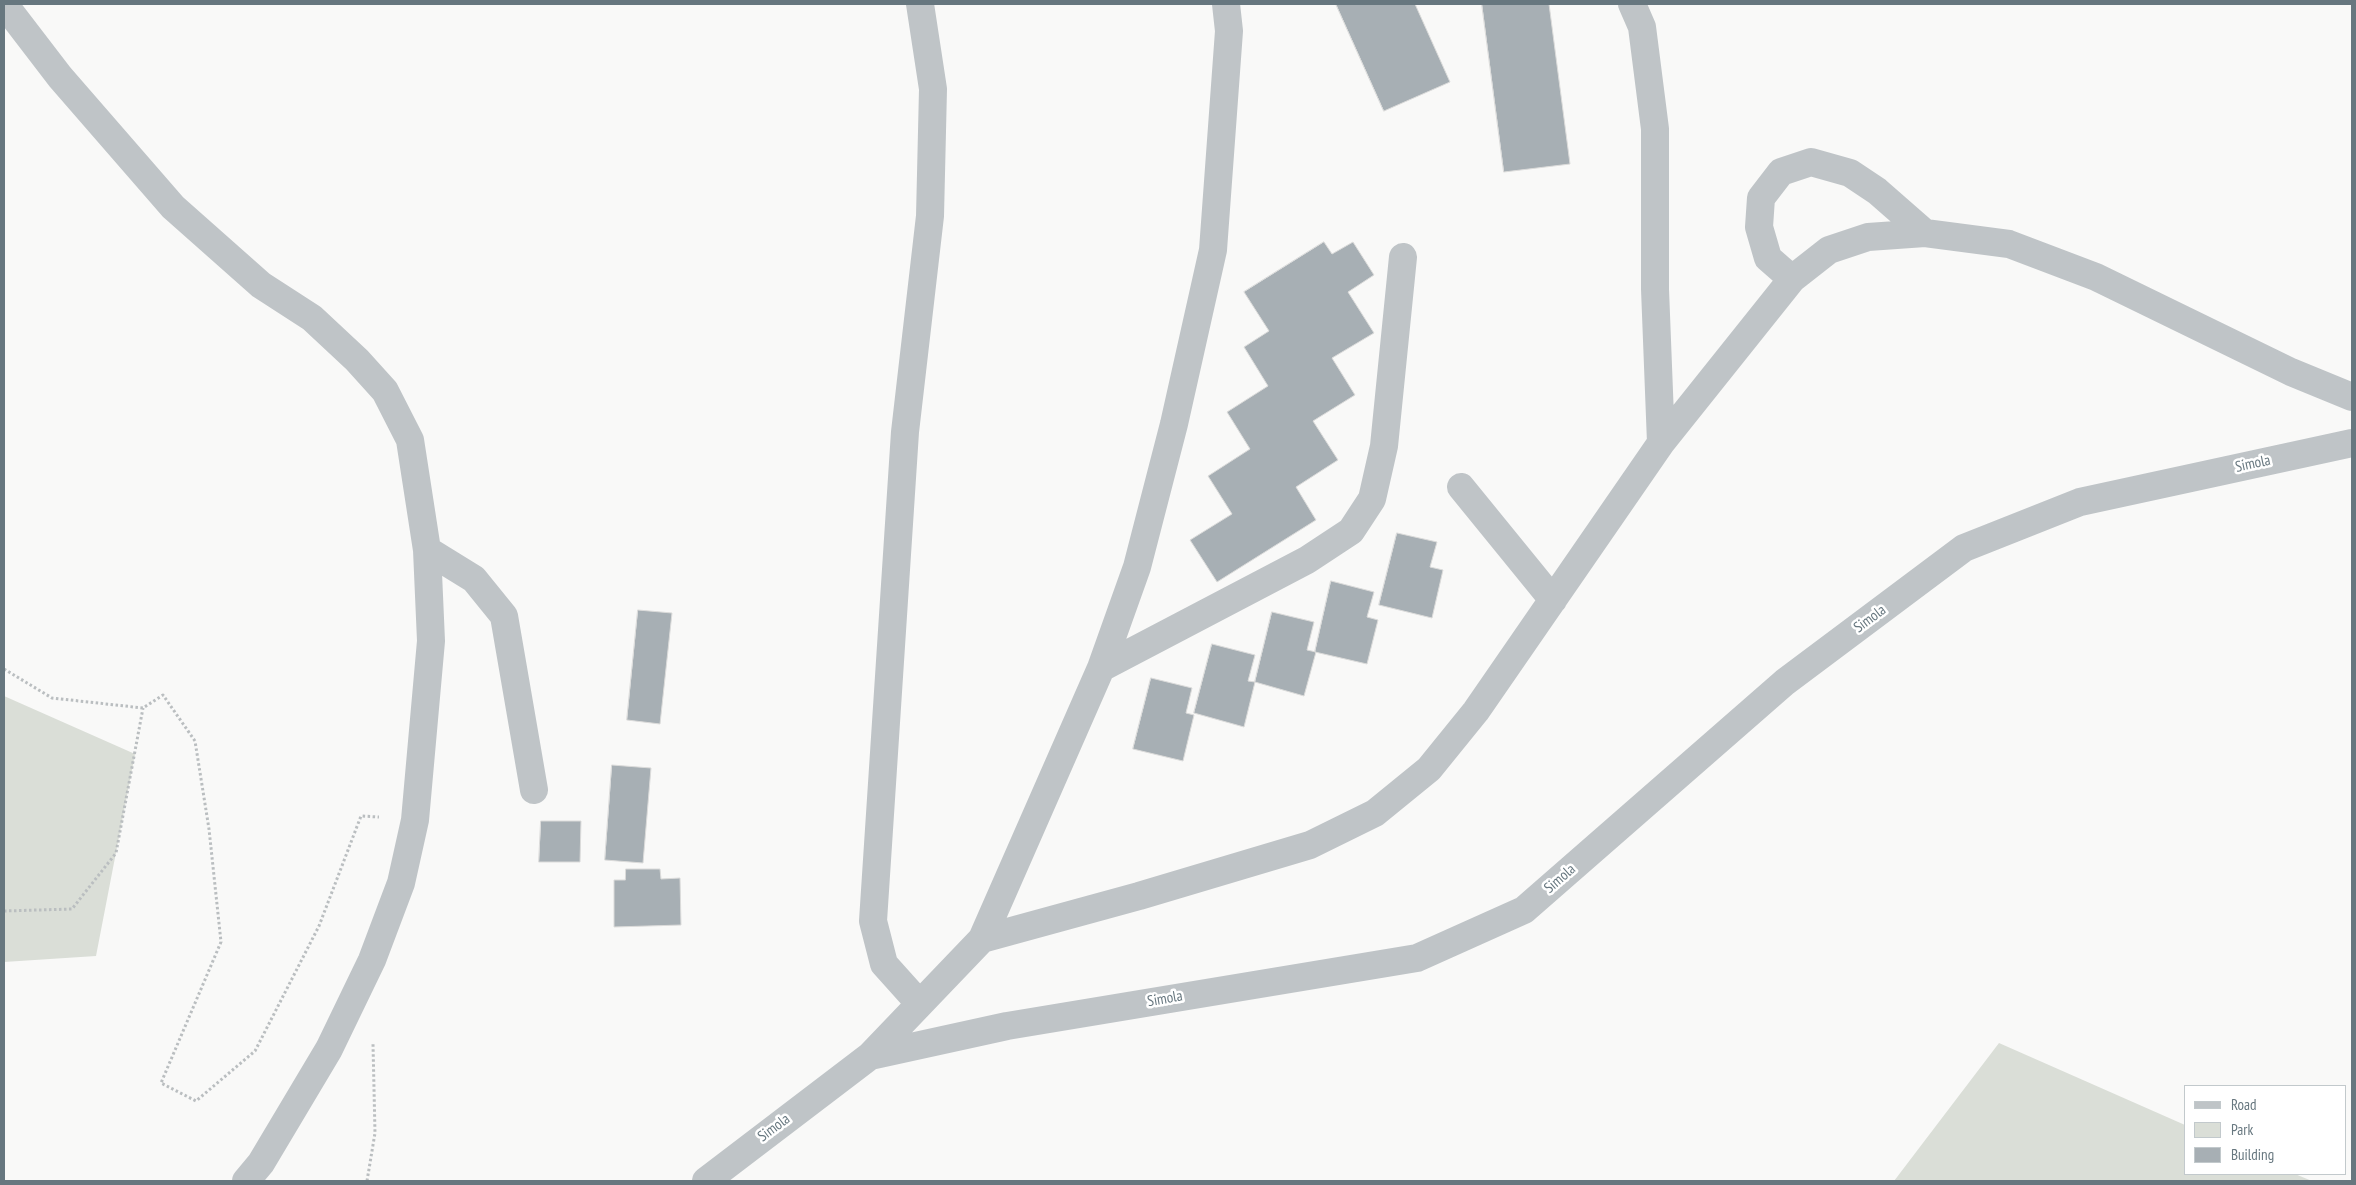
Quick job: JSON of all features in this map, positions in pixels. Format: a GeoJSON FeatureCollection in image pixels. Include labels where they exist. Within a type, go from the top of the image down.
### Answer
{"type":"FeatureCollection","features":[{"type":"Feature","properties":{"kind":"street"},"geometry":{"type":"LineString","coordinates":[[4,4],[60,77],[173,207],[261,285],[312,318],[357,360],[385,391],[410,440],[427,550],[431,641],[415,820],[401,882],[372,960],[329,1049],[261,1164],[246,1181]]}},
{"type":"Feature","properties":{"kind":"street"},"geometry":{"type":"LineString","coordinates":[[919,1003],[884,964],[873,920],[905,432],[930,216],[933,89],[920,4]]}},
{"type":"Feature","properties":{"kind":"street"},"geometry":{"type":"LineString","coordinates":[[870,1056],[982,938],[1101,668],[1137,568],[1174,424],[1213,250],[1229,31],[1226,4]]}},
{"type":"Feature","properties":{"kind":"street"},"geometry":{"type":"LineString","coordinates":[[1632,4],[1642,27],[1655,129],[1655,289],[1661,443]]}},
{"type":"Feature","properties":{"kind":"street"},"geometry":{"type":"LineString","coordinates":[[1792,279],[1768,258],[1759,227],[1761,198],[1781,172],[1811,162],[1850,173],[1877,191],[1926,233]]}},
{"type":"Feature","properties":{"kind":"street"},"geometry":{"type":"LineString","coordinates":[[982,938],[1139,896],[1310,845],[1375,813],[1429,770],[1476,710],[1661,443],[1792,279],[1830,250],[1868,237],[1926,233],[2009,244],[2096,277],[2291,372],[2352,397]]}},
{"type":"Feature","properties":{"kind":"street"},"geometry":{"type":"LineString","coordinates":[[1101,668],[1307,560],[1351,531],[1372,499],[1384,446],[1403,257]]}},
{"type":"Feature","properties":{"kind":"street","name":"Simola"},"geometry":{"type":"LineString","coordinates":[[706,1181],[870,1056],[1007,1026],[1418,958],[1524,910],[1786,682],[1964,548],[2080,502],[2352,443]]}},
{"type":"Feature","properties":{"kind":"street"},"geometry":{"type":"LineString","coordinates":[[1461,487],[1553,600]]}},
{"type":"Feature","properties":{"kind":"street"},"geometry":{"type":"LineString","coordinates":[[427,550],[474,579],[504,616],[534,790]]}},
{"type":"Feature","properties":{"kind":"path"},"geometry":{"type":"LineString","coordinates":[[4,669],[52,698],[143,708],[163,695],[195,741],[209,829],[221,942],[161,1083],[196,1101],[255,1051],[319,926],[361,816],[415,820]]}},
{"type":"Feature","properties":{"kind":"path"},"geometry":{"type":"LineString","coordinates":[[4,911],[72,909],[116,853],[143,708]]}},
{"type":"Feature","properties":{"kind":"path"},"geometry":{"type":"LineString","coordinates":[[367,1181],[374,1133],[373,1037]]}},
{"type":"Feature","properties":{"kind":"green space"},"geometry":{"type":"Polygon","coordinates":[[[4,696],[135,754],[96,956],[4,962],[4,696]]]}},
{"type":"Feature","properties":{"kind":"green space"},"geometry":{"type":"Polygon","coordinates":[[[1999,1043],[2184,1125],[2184,1175],[2297,1175],[2312,1181],[1894,1181],[1999,1043]]]}},
{"type":"Feature","properties":{"kind":"building"},"geometry":{"type":"Polygon","coordinates":[[[1336,4],[1415,4],[1450,82],[1384,111],[1336,4]]]}},
{"type":"Feature","properties":{"kind":"building"},"geometry":{"type":"Polygon","coordinates":[[[1482,4],[1549,4],[1570,164],[1504,172],[1482,4]]]}},
{"type":"Feature","properties":{"kind":"building"},"geometry":{"type":"Polygon","coordinates":[[[1324,242],[1332,254],[1353,242],[1374,275],[1348,292],[1374,333],[1332,358],[1355,395],[1313,421],[1338,460],[1296,487],[1316,520],[1217,582],[1190,540],[1232,514],[1208,476],[1250,449],[1227,412],[1268,386],[1244,347],[1269,331],[1244,292],[1324,242]]]}},
{"type":"Feature","properties":{"kind":"building"},"geometry":{"type":"Polygon","coordinates":[[[1397,533],[1437,542],[1430,567],[1443,570],[1432,618],[1379,605],[1397,533]]]}},
{"type":"Feature","properties":{"kind":"building"},"geometry":{"type":"Polygon","coordinates":[[[1331,581],[1374,592],[1367,617],[1378,620],[1367,664],[1315,652],[1331,581]]]}},
{"type":"Feature","properties":{"kind":"building"},"geometry":{"type":"Polygon","coordinates":[[[638,610],[672,613],[660,724],[627,720],[638,610]]]}},
{"type":"Feature","properties":{"kind":"building"},"geometry":{"type":"Polygon","coordinates":[[[1272,612],[1314,622],[1307,650],[1316,652],[1304,696],[1255,682],[1272,612]]]}},
{"type":"Feature","properties":{"kind":"building"},"geometry":{"type":"Polygon","coordinates":[[[1212,644],[1255,655],[1248,681],[1255,682],[1244,727],[1194,713],[1212,644]]]}},
{"type":"Feature","properties":{"kind":"building"},"geometry":{"type":"Polygon","coordinates":[[[1151,678],[1192,688],[1186,713],[1194,715],[1183,761],[1133,749],[1151,678]]]}},
{"type":"Feature","properties":{"kind":"building"},"geometry":{"type":"Polygon","coordinates":[[[612,765],[651,768],[643,863],[605,860],[612,765]]]}},
{"type":"Feature","properties":{"kind":"building"},"geometry":{"type":"Polygon","coordinates":[[[541,821],[581,821],[580,862],[539,862],[541,821]]]}},
{"type":"Feature","properties":{"kind":"building"},"geometry":{"type":"Polygon","coordinates":[[[626,869],[660,869],[661,879],[680,878],[681,925],[614,927],[614,880],[625,880],[626,869]]]}}]}
